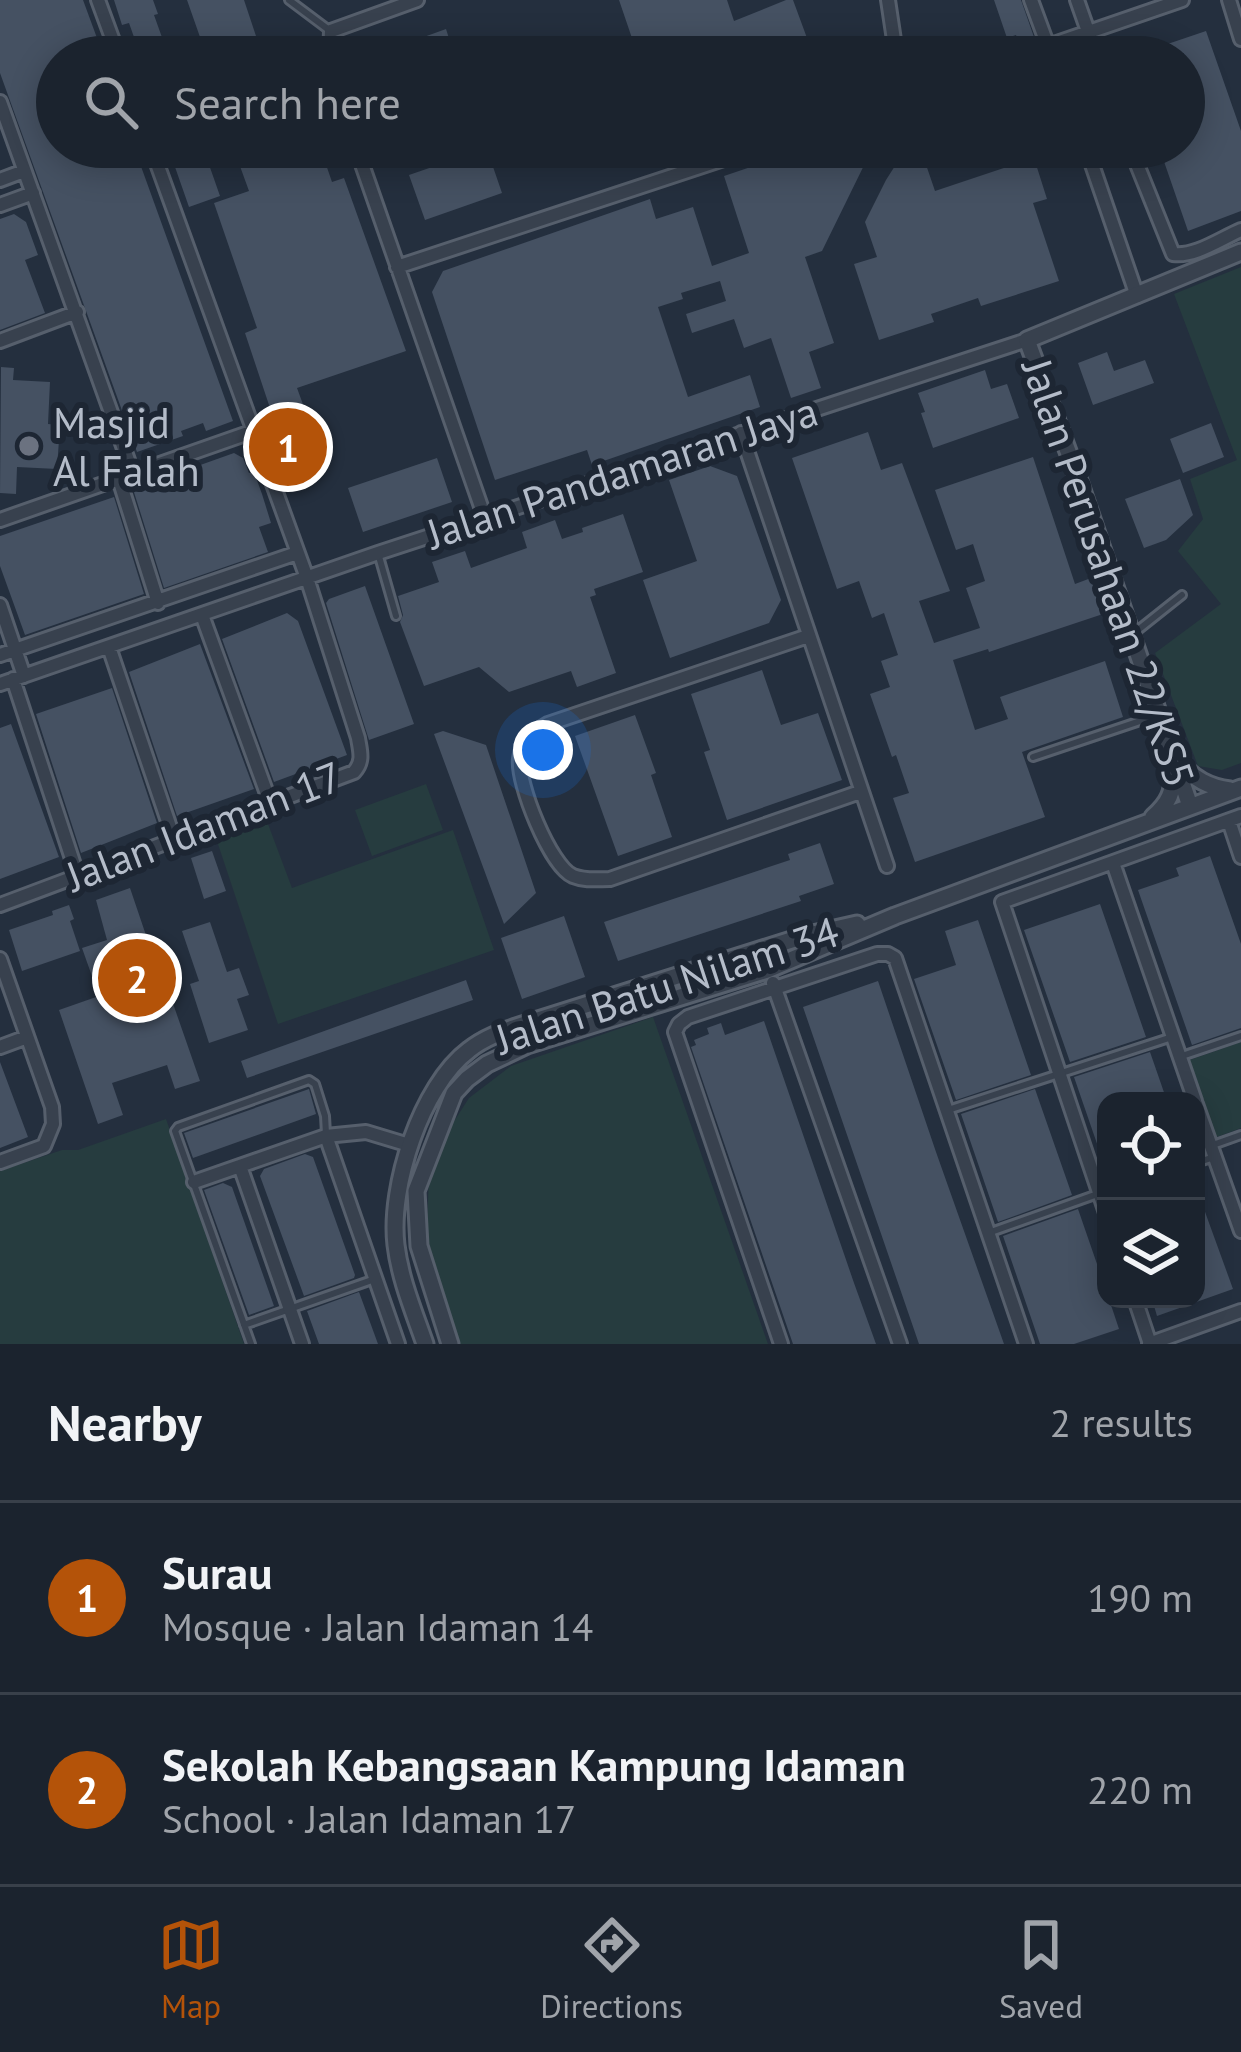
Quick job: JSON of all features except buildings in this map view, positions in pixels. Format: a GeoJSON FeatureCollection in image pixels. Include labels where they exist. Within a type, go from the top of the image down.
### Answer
{"type":"FeatureCollection","features":[{"type":"Feature","properties":{"kind":"street"},"geometry":{"type":"LineString","coordinates":[[98,0],[111,36]]}},
{"type":"Feature","properties":{"kind":"street"},"geometry":{"type":"LineString","coordinates":[[331,36],[331,31],[417,0]]}},
{"type":"Feature","properties":{"kind":"street"},"geometry":{"type":"LineString","coordinates":[[888,0],[893,36]]}},
{"type":"Feature","properties":{"kind":"street"},"geometry":{"type":"LineString","coordinates":[[1031,0],[1044,36]]}},
{"type":"Feature","properties":{"kind":"street"},"geometry":{"type":"LineString","coordinates":[[1077,0],[1089,36]]}},
{"type":"Feature","properties":{"kind":"street"},"geometry":{"type":"LineString","coordinates":[[1080,36],[1182,0]]}},
{"type":"Feature","properties":{"kind":"street"},"geometry":{"type":"LineString","coordinates":[[1228,0],[1241,39]]}},
{"type":"Feature","properties":{"kind":"street"},"geometry":{"type":"LineString","coordinates":[[0,102],[77,312],[158,603]]}},
{"type":"Feature","properties":{"kind":"street","name":"Jalan Idaman 17"},"geometry":{"type":"LineString","coordinates":[[0,905],[354,772],[359,766],[361,756],[307,578],[160,168]]}},
{"type":"Feature","properties":{"kind":"street"},"geometry":{"type":"LineString","coordinates":[[363,168],[485,518]]}},
{"type":"Feature","properties":{"kind":"street"},"geometry":{"type":"LineString","coordinates":[[397,266],[696,168]]}},
{"type":"Feature","properties":{"kind":"street"},"geometry":{"type":"LineString","coordinates":[[1093,168],[1137,296]]}},
{"type":"Feature","properties":{"kind":"street"},"geometry":{"type":"LineString","coordinates":[[1138,168],[1172,254],[1192,253],[1241,230]]}},
{"type":"Feature","properties":{"kind":"street"},"geometry":{"type":"LineString","coordinates":[[0,180],[24,171]]}},
{"type":"Feature","properties":{"kind":"street"},"geometry":{"type":"LineString","coordinates":[[0,205],[33,193]]}},
{"type":"Feature","properties":{"kind":"street","name":"Jalan Pandamaran Jaya"},"geometry":{"type":"LineString","coordinates":[[12,680],[1027,340],[1241,253]]}},
{"type":"Feature","properties":{"kind":"street"},"geometry":{"type":"LineString","coordinates":[[0,341],[77,312]]}},
{"type":"Feature","properties":{"kind":"street","name":"Jalan Perusahaan 22/KS5"},"geometry":{"type":"LineString","coordinates":[[1027,340],[1190,806]]}},
{"type":"Feature","properties":{"kind":"street"},"geometry":{"type":"LineString","coordinates":[[0,520],[254,431]]}},
{"type":"Feature","properties":{"kind":"street"},"geometry":{"type":"LineString","coordinates":[[741,433],[887,866]]}},
{"type":"Feature","properties":{"kind":"street"},"geometry":{"type":"LineString","coordinates":[[0,655],[297,553]]}},
{"type":"Feature","properties":{"kind":"street"},"geometry":{"type":"LineString","coordinates":[[0,605],[15,650],[12,680],[77,874]]}},
{"type":"Feature","properties":{"kind":"street"},"geometry":{"type":"LineString","coordinates":[[202,615],[270,802]]}},
{"type":"Feature","properties":{"kind":"street"},"geometry":{"type":"LineString","coordinates":[[808,636],[548,724],[523,746],[521,776],[549,853],[573,876],[592,880],[610,879],[860,792]]}},
{"type":"Feature","properties":{"kind":"street"},"geometry":{"type":"LineString","coordinates":[[109,647],[174,839]]}},
{"type":"Feature","properties":{"kind":"street"},"geometry":{"type":"LineString","coordinates":[[1172,755],[1199,781],[1214,788],[1237,789]]}},
{"type":"Feature","properties":{"kind":"street"},"geometry":{"type":"LineString","coordinates":[[1150,820],[1172,794],[1172,755]]}},
{"type":"Feature","properties":{"kind":"street","name":"Jalan Batu Nilam 34"},"geometry":{"type":"LineString","coordinates":[[450,1344],[419,1246],[416,1191],[441,1121],[466,1078],[502,1055],[767,970],[896,916],[1237,789]]}},
{"type":"Feature","properties":{"kind":"street"},"geometry":{"type":"LineString","coordinates":[[1097,1176],[1002,902],[1235,818],[1241,857]]}},
{"type":"Feature","properties":{"kind":"street"},"geometry":{"type":"LineString","coordinates":[[1113,863],[1192,1092]]}},
{"type":"Feature","properties":{"kind":"street","name":"Jalan Batu Nilam 34"},"geometry":{"type":"LineString","coordinates":[[425,1344],[400,1267],[395,1235],[402,1169],[436,1088],[459,1058],[494,1034],[804,936],[896,916]]}},
{"type":"Feature","properties":{"kind":"street"},"geometry":{"type":"LineString","coordinates":[[767,970],[780,952],[804,936]]}},
{"type":"Feature","properties":{"kind":"street"},"geometry":{"type":"LineString","coordinates":[[782,1344],[675,1032],[688,1017],[888,954],[895,958],[1026,1344]]}},
{"type":"Feature","properties":{"kind":"street"},"geometry":{"type":"LineString","coordinates":[[0,958],[54,1117],[44,1146],[0,1162]]}},
{"type":"Feature","properties":{"kind":"street"},"geometry":{"type":"LineString","coordinates":[[695,972],[761,958],[900,1344]]}},
{"type":"Feature","properties":{"kind":"street"},"geometry":{"type":"LineString","coordinates":[[0,1047],[27,1037]]}},
{"type":"Feature","properties":{"kind":"street"},"geometry":{"type":"LineString","coordinates":[[409,1145],[441,1121]]}},
{"type":"Feature","properties":{"kind":"street"},"geometry":{"type":"LineString","coordinates":[[1205,1131],[1241,1231]]}},
{"type":"Feature","properties":{"kind":"street"},"geometry":{"type":"LineString","coordinates":[[194,1182],[326,1136],[366,1132],[409,1145]]}},
{"type":"Feature","properties":{"kind":"street"},"geometry":{"type":"LineString","coordinates":[[326,1136],[398,1344]]}},
{"type":"Feature","properties":{"kind":"street"},"geometry":{"type":"LineString","coordinates":[[409,1145],[416,1191]]}},
{"type":"Feature","properties":{"kind":"street"},"geometry":{"type":"LineString","coordinates":[[240,1166],[302,1344]]}},
{"type":"Feature","properties":{"kind":"street"},"geometry":{"type":"LineString","coordinates":[[1138,1308],[1149,1344],[1241,1311]]}},
{"type":"Feature","properties":{"kind":"lane"},"geometry":{"type":"LineString","coordinates":[[289,0],[331,31]]}},
{"type":"Feature","properties":{"kind":"lane"},"geometry":{"type":"LineString","coordinates":[[378,554],[396,616]]}},
{"type":"Feature","properties":{"kind":"lane"},"geometry":{"type":"LineString","coordinates":[[1130,636],[1182,596]]}},
{"type":"Feature","properties":{"kind":"lane"},"geometry":{"type":"LineString","coordinates":[[1033,757],[1159,715]]}},
{"type":"Feature","properties":{"kind":"lane"},"geometry":{"type":"LineString","coordinates":[[946,1111],[1173,1036]]}},
{"type":"Feature","properties":{"kind":"lane"},"geometry":{"type":"LineString","coordinates":[[1180,1056],[1241,1036]]}},
{"type":"Feature","properties":{"kind":"lane"},"geometry":{"type":"LineString","coordinates":[[250,1344],[175,1131],[178,1126],[309,1081],[315,1084],[325,1116],[326,1136]]}},
{"type":"Feature","properties":{"kind":"lane"},"geometry":{"type":"LineString","coordinates":[[1205,1157],[1241,1135]]}},
{"type":"Feature","properties":{"kind":"lane"},"geometry":{"type":"LineString","coordinates":[[988,1233],[1097,1194]]}},
{"type":"Feature","properties":{"kind":"lane"},"geometry":{"type":"LineString","coordinates":[[244,1325],[376,1279]]}},
{"type":"Feature","properties":{"kind":"green space"},"geometry":{"type":"Polygon","coordinates":[[[1241,267],[1241,763],[1222,770],[1198,766],[1155,653],[1221,604],[1178,551],[1203,519],[1190,479],[1237,460],[1174,294],[1241,267]]]}},
{"type":"Feature","properties":{"kind":"green space"},"geometry":{"type":"Polygon","coordinates":[[[426,784],[443,830],[372,856],[355,810],[426,784]]]}},
{"type":"Feature","properties":{"kind":"green space"},"geometry":{"type":"Polygon","coordinates":[[[268,824],[292,888],[453,830],[494,950],[278,1024],[217,841],[268,824]]]}},
{"type":"Feature","properties":{"kind":"green space"},"geometry":{"type":"Polygon","coordinates":[[[653,1017],[768,1344],[457,1344],[426,1255],[429,1173],[453,1123],[469,1098],[511,1066],[653,1017]]]}},
{"type":"Feature","properties":{"kind":"green space"},"geometry":{"type":"Polygon","coordinates":[[[1241,1042],[1241,1128],[1214,1138],[1205,1112],[1205,1092],[1198,1092],[1187,1061],[1241,1042]]]}},
{"type":"Feature","properties":{"kind":"green space"},"geometry":{"type":"Polygon","coordinates":[[[166,1119],[244,1344],[0,1344],[0,1171],[166,1119]]]}},
{"type":"Feature","properties":{"kind":"place","name":"Masjid Al Falah"},"geometry":{"type":"Point","coordinates":[29,446]}},
{"type":"Feature","properties":{"kind":"place","name":"Surau"},"geometry":{"type":"Point","coordinates":[288,447]}},
{"type":"Feature","properties":{"kind":"place","name":"Sekolah Kebangsaan Kampung Idaman"},"geometry":{"type":"Point","coordinates":[137,978]}}]}
